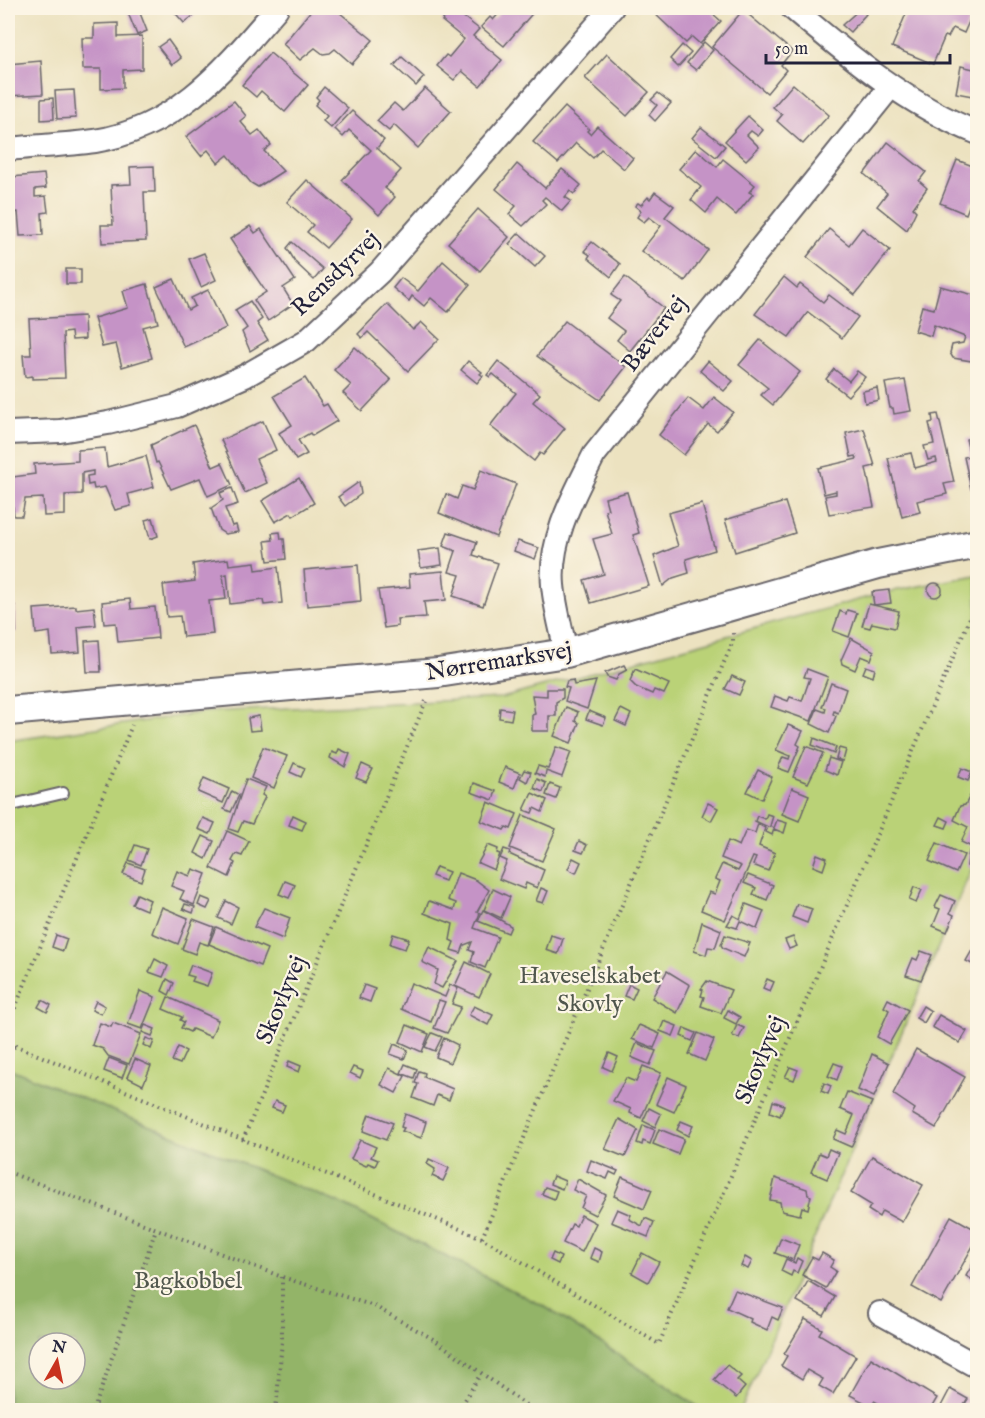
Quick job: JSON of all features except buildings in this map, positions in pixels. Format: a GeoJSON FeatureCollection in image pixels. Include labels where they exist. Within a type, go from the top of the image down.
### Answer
{"type":"FeatureCollection","features":[{"type":"Feature","properties":{"kind":"street"},"geometry":{"type":"LineString","coordinates":[[8,149],[97,140],[149,124],[180,106],[217,77],[277,8]]}},
{"type":"Feature","properties":{"kind":"street","name":"Rensdyrvej"},"geometry":{"type":"LineString","coordinates":[[8,434],[60,431],[108,423],[177,406],[245,376],[306,341],[380,272],[612,8]]}},
{"type":"Feature","properties":{"kind":"street"},"geometry":{"type":"LineString","coordinates":[[792,8],[839,48],[916,103],[978,133]]}},
{"type":"Feature","properties":{"kind":"street","name":"Bævervej"},"geometry":{"type":"LineString","coordinates":[[566,653],[553,584],[556,546],[567,508],[594,455],[891,86]]}},
{"type":"Feature","properties":{"kind":"street","name":"Nørremarksvej"},"geometry":{"type":"LineString","coordinates":[[8,711],[438,674],[566,653],[734,607],[878,564],[978,544]]}},
{"type":"Feature","properties":{"kind":"street"},"geometry":{"type":"LineString","coordinates":[[880,1313],[978,1367]]}},
{"type":"Feature","properties":{"kind":"lane"},"geometry":{"type":"LineString","coordinates":[[8,806],[63,794]]}},
{"type":"Feature","properties":{"kind":"path","name":"Skovlyvej"},"geometry":{"type":"LineString","coordinates":[[15,1046],[482,1238],[659,1344],[978,599]]}},
{"type":"Feature","properties":{"kind":"path"},"geometry":{"type":"LineString","coordinates":[[482,1238],[733,641],[734,607]]}},
{"type":"Feature","properties":{"kind":"path","name":"Skovlyvej"},"geometry":{"type":"LineString","coordinates":[[243,1140],[438,674]]}},
{"type":"Feature","properties":{"kind":"path"},"geometry":{"type":"LineString","coordinates":[[8,1025],[142,699]]}},
{"type":"Feature","properties":{"kind":"path"},"geometry":{"type":"LineString","coordinates":[[8,1035],[15,1046],[8,1050]]}},
{"type":"Feature","properties":{"kind":"path"},"geometry":{"type":"LineString","coordinates":[[8,1172],[282,1277],[374,1306],[435,1340],[480,1375],[533,1410]]}},
{"type":"Feature","properties":{"kind":"path"},"geometry":{"type":"LineString","coordinates":[[94,1410],[156,1229]]}},
{"type":"Feature","properties":{"kind":"path"},"geometry":{"type":"LineString","coordinates":[[276,1410],[282,1341],[282,1277]]}},
{"type":"Feature","properties":{"kind":"path"},"geometry":{"type":"LineString","coordinates":[[459,1410],[480,1375]]}},
{"type":"Feature","properties":{"kind":"green space","name":"Haveselskabet Skovly"},"geometry":{"type":"Polygon","coordinates":[[[977,575],[977,856],[741,1410],[703,1410],[547,1308],[346,1206],[8,1068],[8,741],[206,712],[502,698],[883,593],[977,575]]]}},
{"type":"Feature","properties":{"kind":"green space","name":"Bagkobbel"},"geometry":{"type":"Polygon","coordinates":[[[8,1068],[346,1206],[547,1308],[703,1410],[8,1410],[8,1068]]]}}]}
